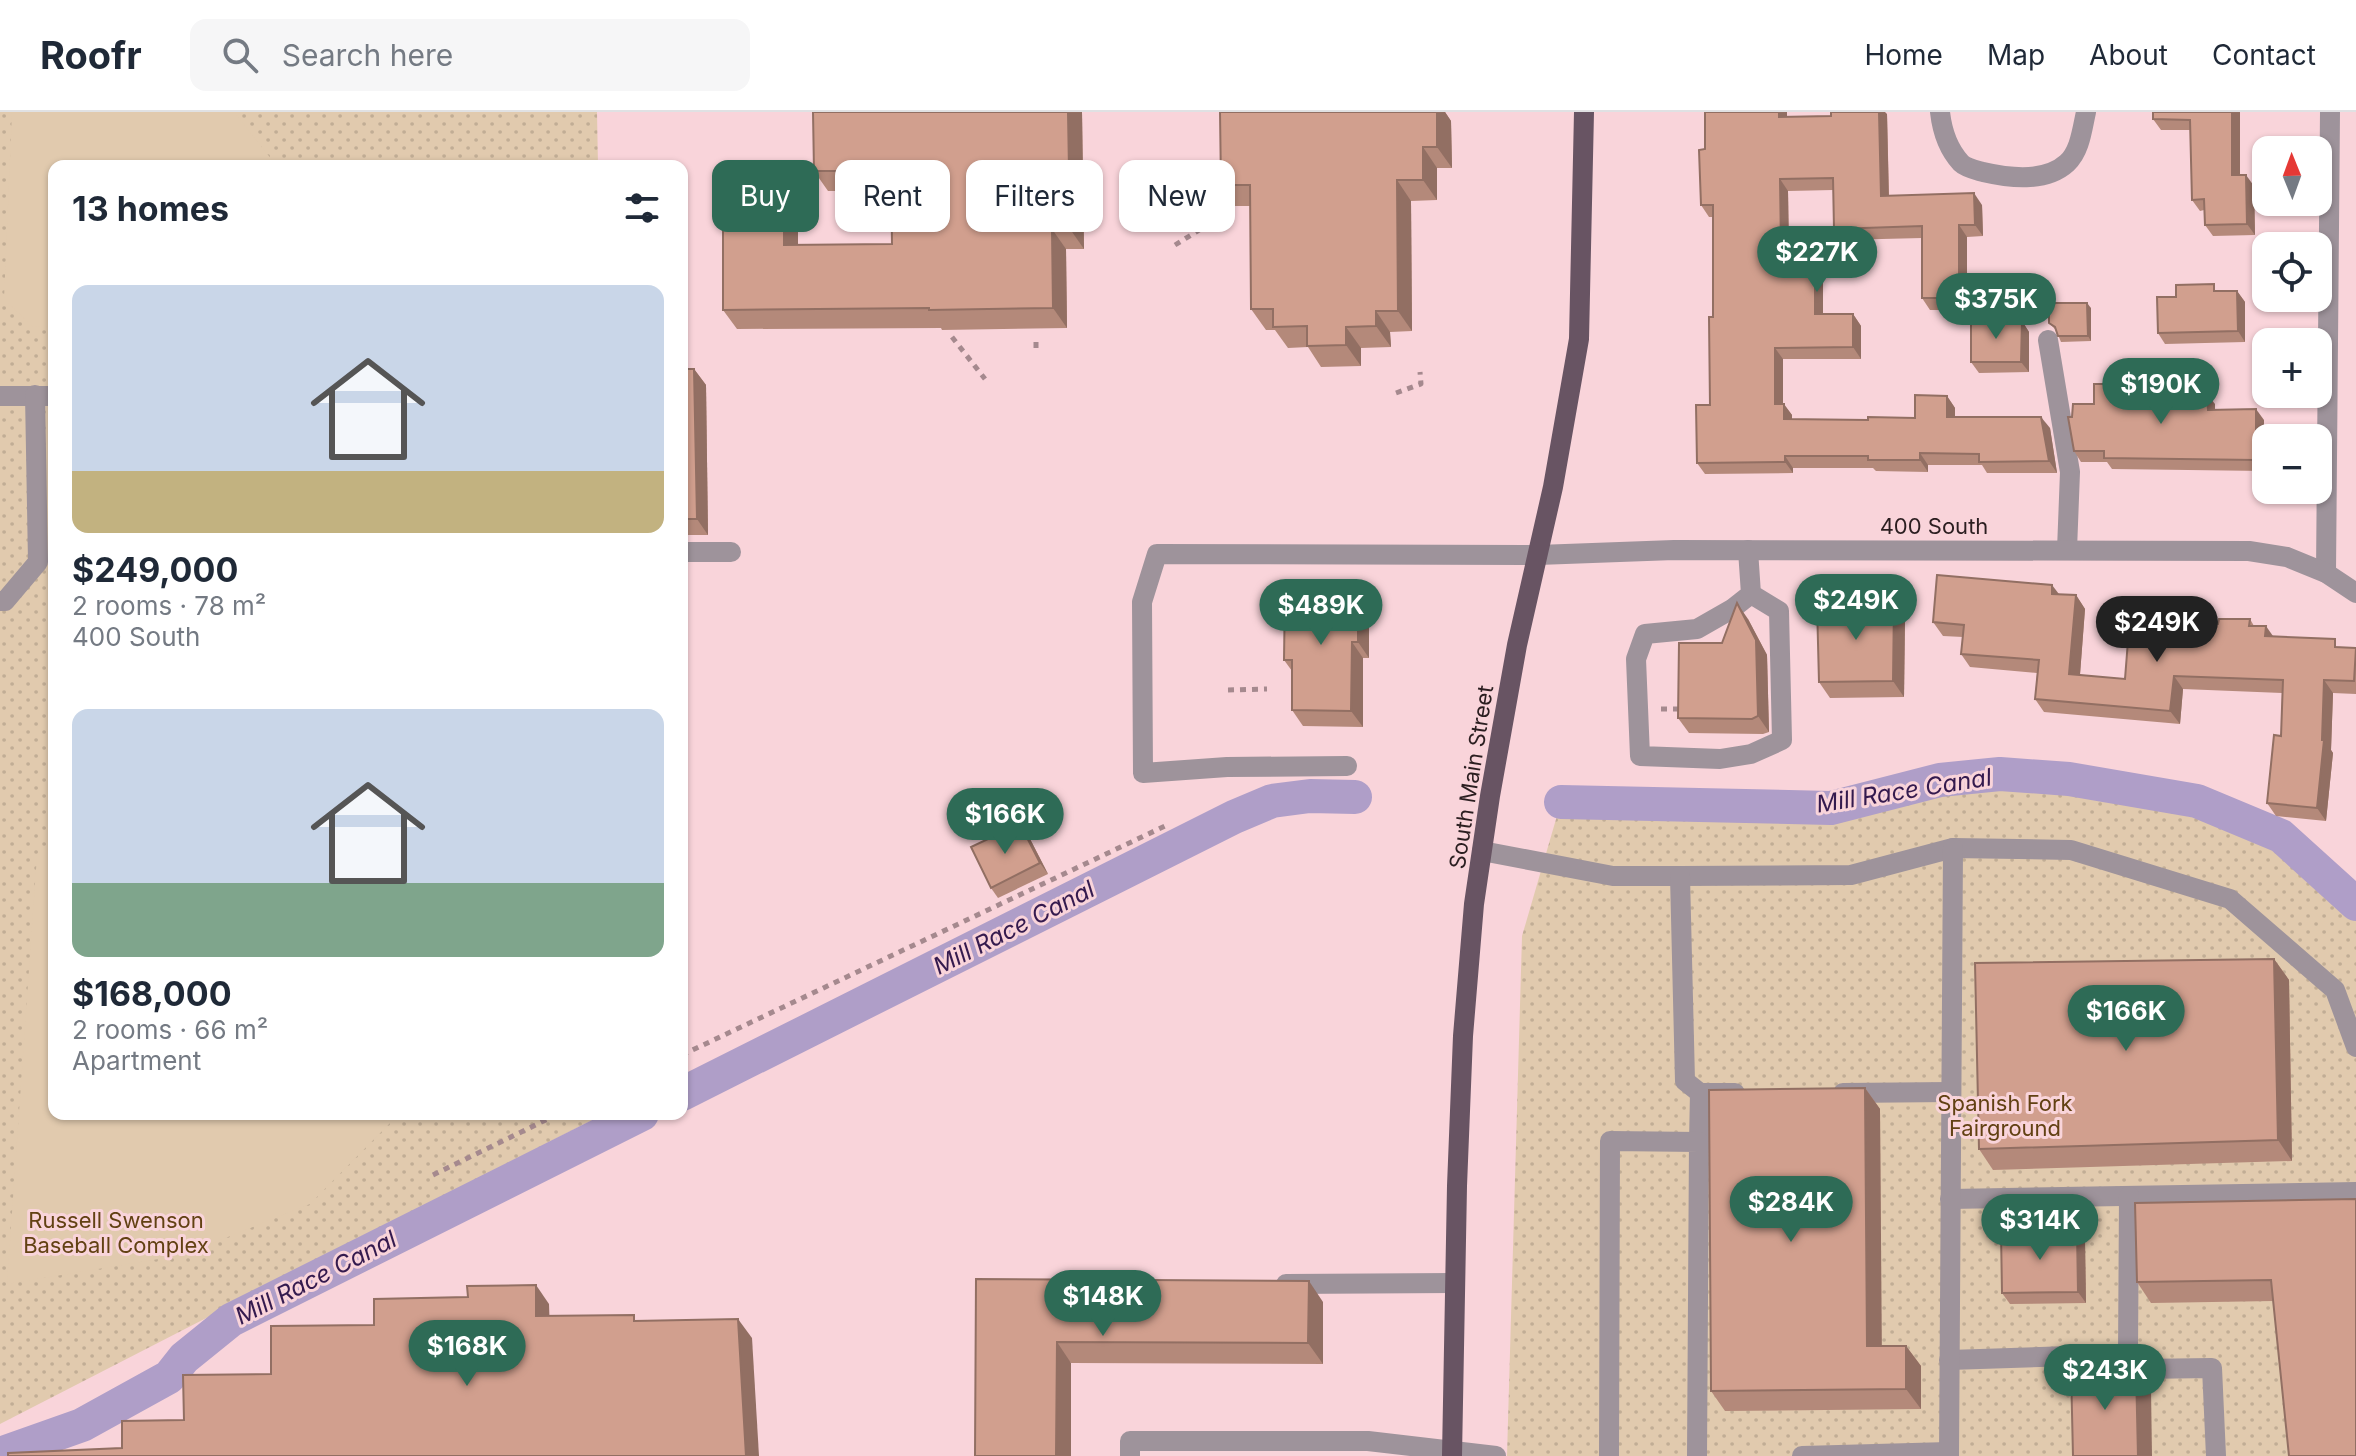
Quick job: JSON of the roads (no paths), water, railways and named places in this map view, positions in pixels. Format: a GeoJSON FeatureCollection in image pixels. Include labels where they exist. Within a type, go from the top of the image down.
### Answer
{"type":"FeatureCollection","features":[{"type":"Feature","properties":{"kind":"main road","name":"South Main Street"},"geometry":{"type":"LineString","coordinates":[[1452,1453],[1454,1283],[1463,1036],[1474,904],[1517,645],[1553,487],[1579,339],[1584,112]]}},
{"type":"Feature","properties":{"kind":"street"},"geometry":{"type":"LineString","coordinates":[[1940,112],[1944,135],[1963,166],[2021,178],[2056,172],[2069,161],[2077,149],[2086,112]]}},
{"type":"Feature","properties":{"kind":"street"},"geometry":{"type":"LineString","coordinates":[[2326,573],[2330,112]]}},
{"type":"Feature","properties":{"kind":"street"},"geometry":{"type":"LineString","coordinates":[[2048,340],[2070,472],[2067,550]]}},
{"type":"Feature","properties":{"kind":"street"},"geometry":{"type":"LineString","coordinates":[[0,396],[44,395],[38,562],[5,601],[0,601]]}},
{"type":"Feature","properties":{"kind":"street","name":"400 South"},"geometry":{"type":"LineString","coordinates":[[1347,766],[1227,767],[1143,773],[1142,602],[1157,554],[1538,555],[1674,550],[2249,551],[2287,557],[2326,573],[2356,593]]}},
{"type":"Feature","properties":{"kind":"street"},"geometry":{"type":"LineString","coordinates":[[1748,550],[1751,594]]}},
{"type":"Feature","properties":{"kind":"street"},"geometry":{"type":"LineString","coordinates":[[688,552],[731,552]]}},
{"type":"Feature","properties":{"kind":"street"},"geometry":{"type":"LineString","coordinates":[[1751,594],[1779,611],[1782,740],[1751,754],[1720,759],[1640,756],[1636,659],[1645,634],[1697,629],[1751,594]]}},
{"type":"Feature","properties":{"kind":"street"},"geometry":{"type":"LineString","coordinates":[[1482,851],[1613,876],[1680,876],[1851,875],[1953,848],[2071,850],[2230,899],[2335,990],[2356,1047]]}},
{"type":"Feature","properties":{"kind":"street"},"geometry":{"type":"LineString","coordinates":[[1802,1456],[1949,1454],[1951,1092],[1960,970],[1953,848]]}},
{"type":"Feature","properties":{"kind":"street"},"geometry":{"type":"LineString","coordinates":[[1680,876],[1685,1081],[1700,1093],[1747,1093]]}},
{"type":"Feature","properties":{"kind":"street"},"geometry":{"type":"LineString","coordinates":[[2277,968],[2308,967]]}},
{"type":"Feature","properties":{"kind":"street"},"geometry":{"type":"LineString","coordinates":[[1825,1093],[1951,1092]]}},
{"type":"Feature","properties":{"kind":"street"},"geometry":{"type":"LineString","coordinates":[[1697,1456],[1700,1093]]}},
{"type":"Feature","properties":{"kind":"street"},"geometry":{"type":"LineString","coordinates":[[1609,1456],[1610,1141],[1699,1142]]}},
{"type":"Feature","properties":{"kind":"street"},"geometry":{"type":"LineString","coordinates":[[1950,1199],[2356,1192]]}},
{"type":"Feature","properties":{"kind":"street"},"geometry":{"type":"LineString","coordinates":[[2129,1196],[2128,1354],[2139,1369],[2212,1368],[2216,1456]]}},
{"type":"Feature","properties":{"kind":"street"},"geometry":{"type":"LineString","coordinates":[[1263,1284],[1454,1283]]}},
{"type":"Feature","properties":{"kind":"street"},"geometry":{"type":"LineString","coordinates":[[1949,1360],[2128,1354]]}},
{"type":"Feature","properties":{"kind":"street"},"geometry":{"type":"LineString","coordinates":[[1130,1456],[1130,1441],[1368,1441],[1496,1456]]}},
{"type":"Feature","properties":{"kind":"waterway","name":"Mill Race Canal"},"geometry":{"type":"LineString","coordinates":[[1561,802],[1831,808],[1940,780],[2000,774],[2069,779],[2197,801],[2281,836],[2356,904]]}},
{"type":"Feature","properties":{"kind":"waterway","name":"Mill Race Canal"},"geometry":{"type":"LineString","coordinates":[[688,1091],[1234,817],[1272,801],[1310,796],[1355,797]]}},
{"type":"Feature","properties":{"kind":"waterway","name":"Mill Race Canal"},"geometry":{"type":"LineString","coordinates":[[0,1454],[82,1425],[169,1377],[184,1358],[231,1320],[630,1120]]}},
{"type":"Feature","properties":{"kind":"park label","name":"Spanish Fork Fairground"},"geometry":{"type":"Point","coordinates":[2005,1116]}},
{"type":"Feature","properties":{"kind":"park label","name":"Russell Swenson Baseball Complex"},"geometry":{"type":"Point","coordinates":[116,1232]}}]}
